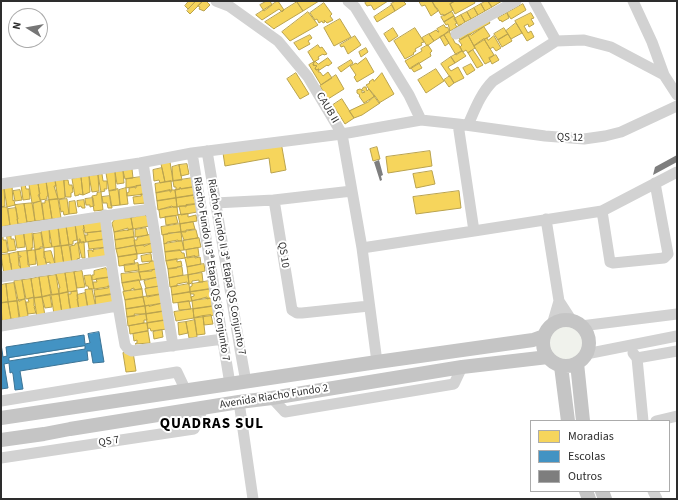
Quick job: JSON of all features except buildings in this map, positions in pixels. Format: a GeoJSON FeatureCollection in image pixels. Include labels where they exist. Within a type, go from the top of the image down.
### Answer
{"type":"FeatureCollection","features":[{"type":"Feature","properties":{"kind":"main road"},"geometry":{"type":"LineString","coordinates":[[565,320],[577,324],[586,332],[589,346],[582,358],[572,365],[561,366],[548,357],[544,350],[543,343],[548,331],[558,322],[565,320]]}},
{"type":"Feature","properties":{"kind":"main road","name":"Avenida Riacho Fundo 2"},"geometry":{"type":"LineString","coordinates":[[1,418],[525,341],[548,331]]}},
{"type":"Feature","properties":{"kind":"main road","name":"Avenida Riacho Fundo 2"},"geometry":{"type":"LineString","coordinates":[[1,440],[462,367],[548,357]]}},
{"type":"Feature","properties":{"kind":"main road"},"geometry":{"type":"LineString","coordinates":[[582,358],[583,420]]}},
{"type":"Feature","properties":{"kind":"main road"},"geometry":{"type":"LineString","coordinates":[[561,366],[568,420]]}},
{"type":"Feature","properties":{"kind":"main road"},"geometry":{"type":"LineString","coordinates":[[69,407],[65,411],[64,415],[70,429]]}},
{"type":"Feature","properties":{"kind":"main road"},"geometry":{"type":"LineString","coordinates":[[41,412],[46,420],[44,434]]}},
{"type":"Feature","properties":{"kind":"street","name":"CAUB II"},"geometry":{"type":"LineString","coordinates":[[1,184],[143,163],[192,153],[342,134],[308,77],[278,40],[229,6],[216,1]]}},
{"type":"Feature","properties":{"kind":"street"},"geometry":{"type":"LineString","coordinates":[[456,34],[516,1]]}},
{"type":"Feature","properties":{"kind":"street"},"geometry":{"type":"LineString","coordinates":[[534,1],[556,41]]}},
{"type":"Feature","properties":{"kind":"street"},"geometry":{"type":"LineString","coordinates":[[632,1],[652,42],[664,75],[677,95]]}},
{"type":"Feature","properties":{"kind":"street"},"geometry":{"type":"LineString","coordinates":[[352,3],[409,95],[421,120]]}},
{"type":"Feature","properties":{"kind":"street"},"geometry":{"type":"LineString","coordinates":[[474,231],[463,124],[486,88],[493,80],[556,41],[584,40],[611,47],[664,75]]}},
{"type":"Feature","properties":{"kind":"street","name":"QS 12"},"geometry":{"type":"LineString","coordinates":[[342,134],[421,120],[463,124],[545,136],[584,139],[621,132],[677,106]]}},
{"type":"Feature","properties":{"kind":"street"},"geometry":{"type":"LineString","coordinates":[[342,134],[362,248],[377,362]]}},
{"type":"Feature","properties":{"kind":"street","name":"Riacho Fundo II 3ª Etapa QS Conjunto 7"},"geometry":{"type":"LineString","coordinates":[[207,151],[246,382]]}},
{"type":"Feature","properties":{"kind":"street","name":"Riacho Fundo II 3ª Etapa QS 8 Conjunto 7"},"geometry":{"type":"LineString","coordinates":[[192,153],[230,384]]}},
{"type":"Feature","properties":{"kind":"street"},"geometry":{"type":"LineString","coordinates":[[143,163],[173,346]]}},
{"type":"Feature","properties":{"kind":"street"},"geometry":{"type":"LineString","coordinates":[[362,248],[602,211],[677,172]]}},
{"type":"Feature","properties":{"kind":"street"},"geometry":{"type":"LineString","coordinates":[[197,184],[212,181]]}},
{"type":"Feature","properties":{"kind":"street"},"geometry":{"type":"LineString","coordinates":[[602,211],[610,262],[613,263],[664,258],[668,254],[656,183]]}},
{"type":"Feature","properties":{"kind":"street"},"geometry":{"type":"LineString","coordinates":[[215,203],[274,200],[352,191]]}},
{"type":"Feature","properties":{"kind":"street","name":"QS 10"},"geometry":{"type":"LineString","coordinates":[[274,200],[292,310],[302,313],[369,306]]}},
{"type":"Feature","properties":{"kind":"street"},"geometry":{"type":"LineString","coordinates":[[1,232],[151,209]]}},
{"type":"Feature","properties":{"kind":"street"},"geometry":{"type":"LineString","coordinates":[[105,215],[117,306],[125,345],[128,349],[132,351],[223,339]]}},
{"type":"Feature","properties":{"kind":"street"},"geometry":{"type":"LineString","coordinates":[[546,220],[560,301],[577,324],[677,314]]}},
{"type":"Feature","properties":{"kind":"street"},"geometry":{"type":"LineString","coordinates":[[1,277],[110,260]]}},
{"type":"Feature","properties":{"kind":"street"},"geometry":{"type":"LineString","coordinates":[[548,331],[560,301]]}},
{"type":"Feature","properties":{"kind":"street"},"geometry":{"type":"LineString","coordinates":[[1,326],[117,306]]}},
{"type":"Feature","properties":{"kind":"street"},"geometry":{"type":"LineString","coordinates":[[582,358],[626,345],[677,336]]}},
{"type":"Feature","properties":{"kind":"street"},"geometry":{"type":"LineString","coordinates":[[626,345],[637,358],[643,420]]}},
{"type":"Feature","properties":{"kind":"street"},"geometry":{"type":"LineString","coordinates":[[225,353],[240,349]]}},
{"type":"Feature","properties":{"kind":"street"},"geometry":{"type":"LineString","coordinates":[[637,358],[677,351]]}},
{"type":"Feature","properties":{"kind":"street"},"geometry":{"type":"LineString","coordinates":[[1,402],[177,372],[186,391]]}},
{"type":"Feature","properties":{"kind":"street"},"geometry":{"type":"LineString","coordinates":[[239,402],[253,499]]}},
{"type":"Feature","properties":{"kind":"street","name":"QS 7"},"geometry":{"type":"LineString","coordinates":[[1,458],[194,429],[203,408]]}},
{"type":"Feature","properties":{"kind":"street"},"geometry":{"type":"LineString","coordinates":[[660,420],[677,416]]}},
{"type":"Feature","properties":{"kind":"shaded area"},"geometry":{"type":"Polygon","coordinates":[[[563,326],[569,326],[573,327],[580,333],[583,343],[582,350],[576,357],[569,360],[563,360],[559,359],[552,353],[549,346],[549,340],[550,336],[556,329],[563,326]]]}},
{"type":"Feature","properties":{"kind":"district","name":"QUADRAS SUL"},"geometry":{"type":"Point","coordinates":[212,425]}}]}
